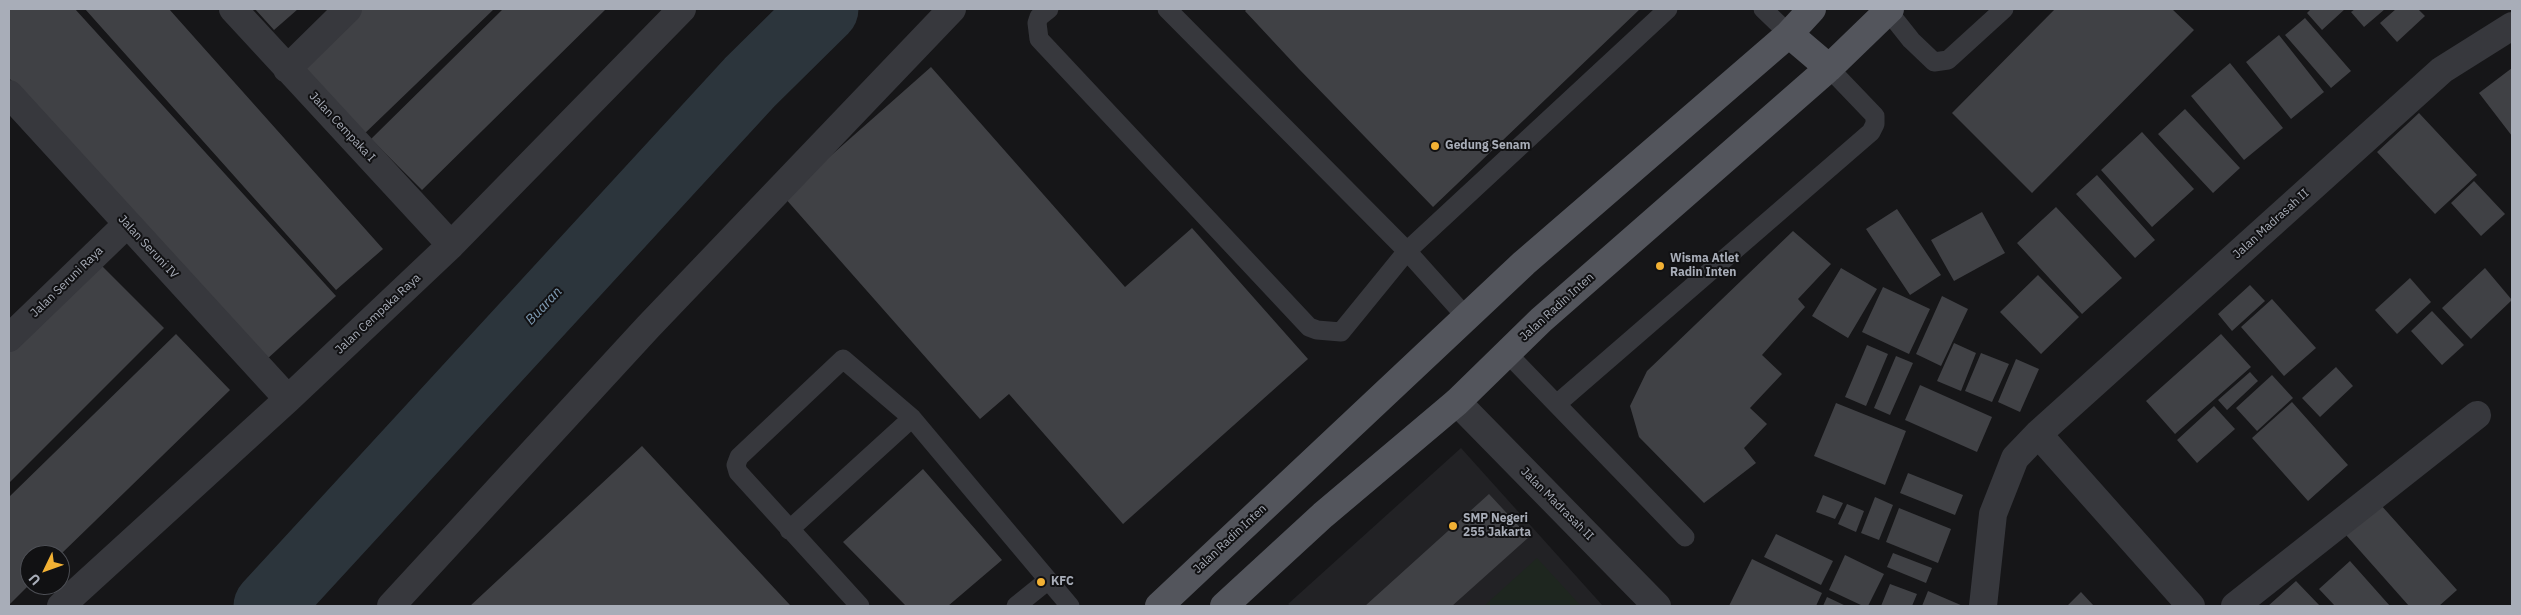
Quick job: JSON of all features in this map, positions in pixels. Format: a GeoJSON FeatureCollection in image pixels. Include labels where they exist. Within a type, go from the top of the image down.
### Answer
{"type":"FeatureCollection","features":[{"type":"Feature","properties":{"kind":"main road","name":"Jalan Radin Inten"},"geometry":{"type":"LineString","coordinates":[[1158,606],[1524,263],[1789,34],[1812,9]]}},
{"type":"Feature","properties":{"kind":"main road","name":"Jalan Radin Inten"},"geometry":{"type":"LineString","coordinates":[[1224,606],[1323,515],[1457,402],[1507,353],[1829,68],[1889,10]]}},
{"type":"Feature","properties":{"kind":"main road"},"geometry":{"type":"LineString","coordinates":[[1789,34],[1829,68]]}},
{"type":"Feature","properties":{"kind":"street","name":"Jalan Cempaka I"},"geometry":{"type":"LineString","coordinates":[[233,9],[451,245]]}},
{"type":"Feature","properties":{"kind":"street"},"geometry":{"type":"LineString","coordinates":[[287,69],[348,9]]}},
{"type":"Feature","properties":{"kind":"street","name":"Jalan Cempaka Raya"},"geometry":{"type":"LineString","coordinates":[[61,606],[288,399],[451,245],[682,9]]}},
{"type":"Feature","properties":{"kind":"street"},"geometry":{"type":"LineString","coordinates":[[391,606],[648,327],[952,9]]}},
{"type":"Feature","properties":{"kind":"street","name":"Jalan Madrasah II"},"geometry":{"type":"LineString","coordinates":[[1983,606],[1993,514],[2015,458],[2038,434],[2442,70],[2512,26]]}},
{"type":"Feature","properties":{"kind":"street","name":"Jalan Seruni IV"},"geometry":{"type":"LineString","coordinates":[[9,94],[46,133],[126,225],[288,399]]}},
{"type":"Feature","properties":{"kind":"street","name":"Jalan Seruni Raya"},"geometry":{"type":"LineString","coordinates":[[9,338],[126,225]]}},
{"type":"Feature","properties":{"kind":"street","name":"Jalan Madrasah II"},"geometry":{"type":"LineString","coordinates":[[1457,402],[1657,606]]}},
{"type":"Feature","properties":{"kind":"street"},"geometry":{"type":"LineString","coordinates":[[2235,606],[2477,415]]}},
{"type":"Feature","properties":{"kind":"street"},"geometry":{"type":"LineString","coordinates":[[2038,434],[2191,606]]}},
{"type":"Feature","properties":{"kind":"lane"},"geometry":{"type":"LineString","coordinates":[[1049,9],[1039,17],[1037,23],[1039,39],[1309,327],[1317,330],[1341,332],[1407,251],[1668,9]]}},
{"type":"Feature","properties":{"kind":"lane"},"geometry":{"type":"LineString","coordinates":[[1167,9],[1407,251],[1467,318]]}},
{"type":"Feature","properties":{"kind":"lane"},"geometry":{"type":"LineString","coordinates":[[1763,9],[1789,34]]}},
{"type":"Feature","properties":{"kind":"lane"},"geometry":{"type":"LineString","coordinates":[[1889,10],[1911,40],[1934,62],[1948,60],[2004,9]]}},
{"type":"Feature","properties":{"kind":"lane"},"geometry":{"type":"LineString","coordinates":[[1558,403],[1871,132],[1875,124],[1875,116],[1829,68]]}},
{"type":"Feature","properties":{"kind":"lane"},"geometry":{"type":"LineString","coordinates":[[1507,353],[1558,403],[1686,537]]}},
{"type":"Feature","properties":{"kind":"lane"},"geometry":{"type":"LineString","coordinates":[[860,606],[738,472],[736,465],[738,457],[839,360],[846,360],[912,418],[1070,606]]}},
{"type":"Feature","properties":{"kind":"lane"},"geometry":{"type":"LineString","coordinates":[[790,530],[912,418]]}},
{"type":"Feature","properties":{"kind":"lane"},"geometry":{"type":"LineString","coordinates":[[1016,606],[1047,580]]}},
{"type":"Feature","properties":{"kind":"shaded area","name":"SMP Negeri 255 Jakarta"},"geometry":{"type":"Polygon","coordinates":[[[1461,448],[1603,606],[1291,606],[1288,604],[1461,448]]]}},
{"type":"Feature","properties":{"kind":"shaded area"},"geometry":{"type":"Polygon","coordinates":[[[1537,558],[1581,606],[1484,606],[1537,558]]]}},
{"type":"Feature","properties":{"kind":"building"},"geometry":{"type":"Polygon","coordinates":[[[9,9],[75,9],[336,296],[266,360],[9,78],[9,9]]]}},
{"type":"Feature","properties":{"kind":"building"},"geometry":{"type":"Polygon","coordinates":[[[85,9],[169,9],[383,249],[336,290],[85,9]]]}},
{"type":"Feature","properties":{"kind":"building"},"geometry":{"type":"Polygon","coordinates":[[[255,9],[298,9],[274,30],[255,9]]]}},
{"type":"Feature","properties":{"kind":"building"},"geometry":{"type":"Polygon","coordinates":[[[358,9],[494,9],[361,137],[295,69],[358,9]]]}},
{"type":"Feature","properties":{"kind":"building"},"geometry":{"type":"Polygon","coordinates":[[[503,9],[606,9],[422,190],[371,139],[503,9]]]}},
{"type":"Feature","properties":{"kind":"building","name":"Gedung Senam"},"geometry":{"type":"Polygon","coordinates":[[[1247,9],[1640,9],[1433,207],[1299,69],[1245,11],[1247,9]]]}},
{"type":"Feature","properties":{"kind":"building"},"geometry":{"type":"Polygon","coordinates":[[[2055,9],[2172,9],[2194,30],[2032,193],[1952,113],[2055,9]]]}},
{"type":"Feature","properties":{"kind":"building"},"geometry":{"type":"Polygon","coordinates":[[[2311,9],[2345,9],[2322,30],[2307,13],[2311,9]]]}},
{"type":"Feature","properties":{"kind":"building"},"geometry":{"type":"Polygon","coordinates":[[[2355,9],[2385,9],[2364,27],[2351,12],[2355,9]]]}},
{"type":"Feature","properties":{"kind":"building"},"geometry":{"type":"Polygon","coordinates":[[[2396,9],[2418,9],[2425,16],[2397,42],[2380,23],[2396,9]]]}},
{"type":"Feature","properties":{"kind":"building"},"geometry":{"type":"Polygon","coordinates":[[[2305,18],[2351,71],[2331,88],[2285,35],[2305,18]]]}},
{"type":"Feature","properties":{"kind":"building"},"geometry":{"type":"Polygon","coordinates":[[[2279,35],[2324,92],[2291,119],[2246,62],[2279,35]]]}},
{"type":"Feature","properties":{"kind":"building"},"geometry":{"type":"Polygon","coordinates":[[[2230,63],[2283,128],[2244,160],[2191,96],[2230,63]]]}},
{"type":"Feature","properties":{"kind":"building"},"geometry":{"type":"Polygon","coordinates":[[[931,67],[1125,287],[1192,228],[1308,359],[1123,524],[1009,394],[980,419],[784,197],[931,67]]]}},
{"type":"Feature","properties":{"kind":"building"},"geometry":{"type":"Polygon","coordinates":[[[2512,68],[2512,136],[2479,93],[2512,68]]]}},
{"type":"Feature","properties":{"kind":"building"},"geometry":{"type":"Polygon","coordinates":[[[2185,109],[2240,168],[2213,193],[2158,134],[2185,109]]]}},
{"type":"Feature","properties":{"kind":"building"},"geometry":{"type":"Polygon","coordinates":[[[2419,113],[2477,175],[2435,214],[2377,152],[2419,113]]]}},
{"type":"Feature","properties":{"kind":"building"},"geometry":{"type":"Polygon","coordinates":[[[2142,132],[2194,189],[2152,227],[2101,170],[2142,132]]]}},
{"type":"Feature","properties":{"kind":"building"},"geometry":{"type":"Polygon","coordinates":[[[2097,175],[2155,240],[2135,258],[2076,194],[2097,175]]]}},
{"type":"Feature","properties":{"kind":"building"},"geometry":{"type":"Polygon","coordinates":[[[2474,181],[2505,214],[2481,236],[2451,203],[2474,181]]]}},
{"type":"Feature","properties":{"kind":"building"},"geometry":{"type":"Polygon","coordinates":[[[2056,207],[2122,278],[2082,314],[2017,243],[2056,207]]]}},
{"type":"Feature","properties":{"kind":"building"},"geometry":{"type":"Polygon","coordinates":[[[1897,209],[1941,275],[1910,295],[1866,229],[1897,209]]]}},
{"type":"Feature","properties":{"kind":"building"},"geometry":{"type":"Polygon","coordinates":[[[1982,212],[2005,253],[1954,281],[1931,240],[1982,212]]]}},
{"type":"Feature","properties":{"kind":"building"},"geometry":{"type":"Polygon","coordinates":[[[1793,231],[1831,264],[1798,299],[1805,307],[1762,355],[1782,374],[1750,408],[1767,424],[1744,448],[1756,463],[1704,503],[1639,437],[1630,406],[1647,371],[1793,231]]]}},
{"type":"Feature","properties":{"kind":"building"},"geometry":{"type":"Polygon","coordinates":[[[99,263],[164,328],[9,483],[9,352],[99,263]]]}},
{"type":"Feature","properties":{"kind":"building"},"geometry":{"type":"Polygon","coordinates":[[[1841,268],[1877,289],[1848,338],[1812,316],[1841,268]]]}},
{"type":"Feature","properties":{"kind":"building"},"geometry":{"type":"Polygon","coordinates":[[[2485,268],[2512,300],[2471,339],[2442,308],[2485,268]]]}},
{"type":"Feature","properties":{"kind":"building"},"geometry":{"type":"Polygon","coordinates":[[[2038,275],[2079,317],[2041,354],[2000,312],[2038,275]]]}},
{"type":"Feature","properties":{"kind":"building"},"geometry":{"type":"Polygon","coordinates":[[[2410,278],[2431,302],[2397,334],[2375,310],[2410,278]]]}},
{"type":"Feature","properties":{"kind":"building"},"geometry":{"type":"Polygon","coordinates":[[[2250,285],[2265,301],[2232,331],[2218,314],[2250,285]]]}},
{"type":"Feature","properties":{"kind":"building"},"geometry":{"type":"Polygon","coordinates":[[[1883,287],[1930,309],[1909,354],[1862,332],[1883,287]]]}},
{"type":"Feature","properties":{"kind":"building"},"geometry":{"type":"Polygon","coordinates":[[[1942,296],[1968,309],[1941,366],[1916,354],[1942,296]]]}},
{"type":"Feature","properties":{"kind":"building"},"geometry":{"type":"Polygon","coordinates":[[[2272,299],[2316,348],[2284,376],[2241,327],[2272,299]]]}},
{"type":"Feature","properties":{"kind":"building"},"geometry":{"type":"Polygon","coordinates":[[[2432,311],[2464,345],[2442,365],[2411,331],[2432,311]]]}},
{"type":"Feature","properties":{"kind":"building"},"geometry":{"type":"Polygon","coordinates":[[[176,334],[230,390],[70,545],[20,545],[20,594],[9,605],[9,497],[176,334]]]}},
{"type":"Feature","properties":{"kind":"building"},"geometry":{"type":"Polygon","coordinates":[[[2221,334],[2251,367],[2175,434],[2146,401],[2221,334]]]}},
{"type":"Feature","properties":{"kind":"building"},"geometry":{"type":"Polygon","coordinates":[[[1954,343],[1976,353],[1961,391],[1937,381],[1954,343]]]}},
{"type":"Feature","properties":{"kind":"building"},"geometry":{"type":"Polygon","coordinates":[[[1867,345],[1888,354],[1866,406],[1845,397],[1867,345]]]}},
{"type":"Feature","properties":{"kind":"building"},"geometry":{"type":"Polygon","coordinates":[[[1981,353],[2009,364],[1992,402],[1965,391],[1981,353]]]}},
{"type":"Feature","properties":{"kind":"building"},"geometry":{"type":"Polygon","coordinates":[[[1896,356],[1913,363],[1890,415],[1874,408],[1896,356]]]}},
{"type":"Feature","properties":{"kind":"building"},"geometry":{"type":"Polygon","coordinates":[[[2016,359],[2039,369],[2020,412],[1998,402],[2016,359]]]}},
{"type":"Feature","properties":{"kind":"building"},"geometry":{"type":"Polygon","coordinates":[[[2336,367],[2353,386],[2320,417],[2302,398],[2336,367]]]}},
{"type":"Feature","properties":{"kind":"building"},"geometry":{"type":"Polygon","coordinates":[[[2250,372],[2258,381],[2227,410],[2218,400],[2250,372]]]}},
{"type":"Feature","properties":{"kind":"building"},"geometry":{"type":"Polygon","coordinates":[[[2272,375],[2293,398],[2257,431],[2236,408],[2272,375]]]}},
{"type":"Feature","properties":{"kind":"building"},"geometry":{"type":"Polygon","coordinates":[[[1920,385],[1992,417],[1977,452],[1905,420],[1920,385]]]}},
{"type":"Feature","properties":{"kind":"building"},"geometry":{"type":"Polygon","coordinates":[[[2292,402],[2348,465],[2308,501],[2252,438],[2292,402]]]}},
{"type":"Feature","properties":{"kind":"building"},"geometry":{"type":"Polygon","coordinates":[[[1836,403],[1906,431],[1885,485],[1814,456],[1836,403]]]}},
{"type":"Feature","properties":{"kind":"building"},"geometry":{"type":"Polygon","coordinates":[[[2214,406],[2235,429],[2197,463],[2177,440],[2214,406]]]}},
{"type":"Feature","properties":{"kind":"building"},"geometry":{"type":"Polygon","coordinates":[[[642,446],[790,605],[470,606],[642,446]]]}},
{"type":"Feature","properties":{"kind":"building"},"geometry":{"type":"Polygon","coordinates":[[[923,469],[1002,560],[948,606],[906,606],[843,542],[923,469]]]}},
{"type":"Feature","properties":{"kind":"building"},"geometry":{"type":"Polygon","coordinates":[[[1908,473],[1963,495],[1955,515],[1900,493],[1908,473]]]}},
{"type":"Feature","properties":{"kind":"building"},"geometry":{"type":"Polygon","coordinates":[[[1489,494],[1529,537],[1452,606],[1365,606],[1489,494]]]}},
{"type":"Feature","properties":{"kind":"building"},"geometry":{"type":"Polygon","coordinates":[[[1823,495],[1843,503],[1835,519],[1816,512],[1823,495]]]}},
{"type":"Feature","properties":{"kind":"building"},"geometry":{"type":"Polygon","coordinates":[[[1875,497],[1893,505],[1879,540],[1861,533],[1875,497]]]}},
{"type":"Feature","properties":{"kind":"building"},"geometry":{"type":"Polygon","coordinates":[[[1847,504],[1864,511],[1856,532],[1838,524],[1847,504]]]}},
{"type":"Feature","properties":{"kind":"building"},"geometry":{"type":"Polygon","coordinates":[[[2380,504],[2457,590],[2439,606],[2409,606],[2346,535],[2380,504]]]}},
{"type":"Feature","properties":{"kind":"building"},"geometry":{"type":"Polygon","coordinates":[[[1899,508],[1951,529],[1938,563],[1886,542],[1899,508]]]}},
{"type":"Feature","properties":{"kind":"building"},"geometry":{"type":"Polygon","coordinates":[[[1776,534],[1833,561],[1821,585],[1764,557],[1776,534]]]}},
{"type":"Feature","properties":{"kind":"building"},"geometry":{"type":"Polygon","coordinates":[[[1893,553],[1932,568],[1926,583],[1887,567],[1893,553]]]}},
{"type":"Feature","properties":{"kind":"building"},"geometry":{"type":"Polygon","coordinates":[[[1845,555],[1884,574],[1868,606],[1863,606],[1829,590],[1845,555]]]}},
{"type":"Feature","properties":{"kind":"building"},"geometry":{"type":"Polygon","coordinates":[[[1752,559],[1822,593],[1816,606],[1729,606],[1752,559]]]}},
{"type":"Feature","properties":{"kind":"building"},"geometry":{"type":"Polygon","coordinates":[[[2350,561],[2390,606],[2335,606],[2319,589],[2350,561]]]}},
{"type":"Feature","properties":{"kind":"building"},"geometry":{"type":"Polygon","coordinates":[[[2296,581],[2320,606],[2268,606],[2296,581]]]}},
{"type":"Feature","properties":{"kind":"building"},"geometry":{"type":"Polygon","coordinates":[[[1890,584],[1917,594],[1912,606],[1881,606],[1890,584]]]}},
{"type":"Feature","properties":{"kind":"building"},"geometry":{"type":"Polygon","coordinates":[[[1928,591],[1963,606],[1922,606],[1928,591]]]}},
{"type":"Feature","properties":{"kind":"building"},"geometry":{"type":"Polygon","coordinates":[[[2081,592],[2094,606],[2067,606],[2081,592]]]}},
{"type":"Feature","properties":{"kind":"building"},"geometry":{"type":"Polygon","coordinates":[[[1827,597],[1846,606],[1823,606],[1827,597]]]}},
{"type":"Feature","properties":{"kind":"waterway","name":"Buaran"},"geometry":{"type":"LineString","coordinates":[[268,606],[750,82],[824,9]]}},
{"type":"Feature","properties":{"kind":"place","name":"Gedung Senam"},"geometry":{"type":"Point","coordinates":[1435,146]}},
{"type":"Feature","properties":{"kind":"place","name":"Wisma Atlet Radin Inten"},"geometry":{"type":"Point","coordinates":[1660,266]}},
{"type":"Feature","properties":{"kind":"place","name":"SMP Negeri 255 Jakarta"},"geometry":{"type":"Point","coordinates":[1453,526]}},
{"type":"Feature","properties":{"kind":"place","name":"KFC"},"geometry":{"type":"Point","coordinates":[1041,582]}}]}
